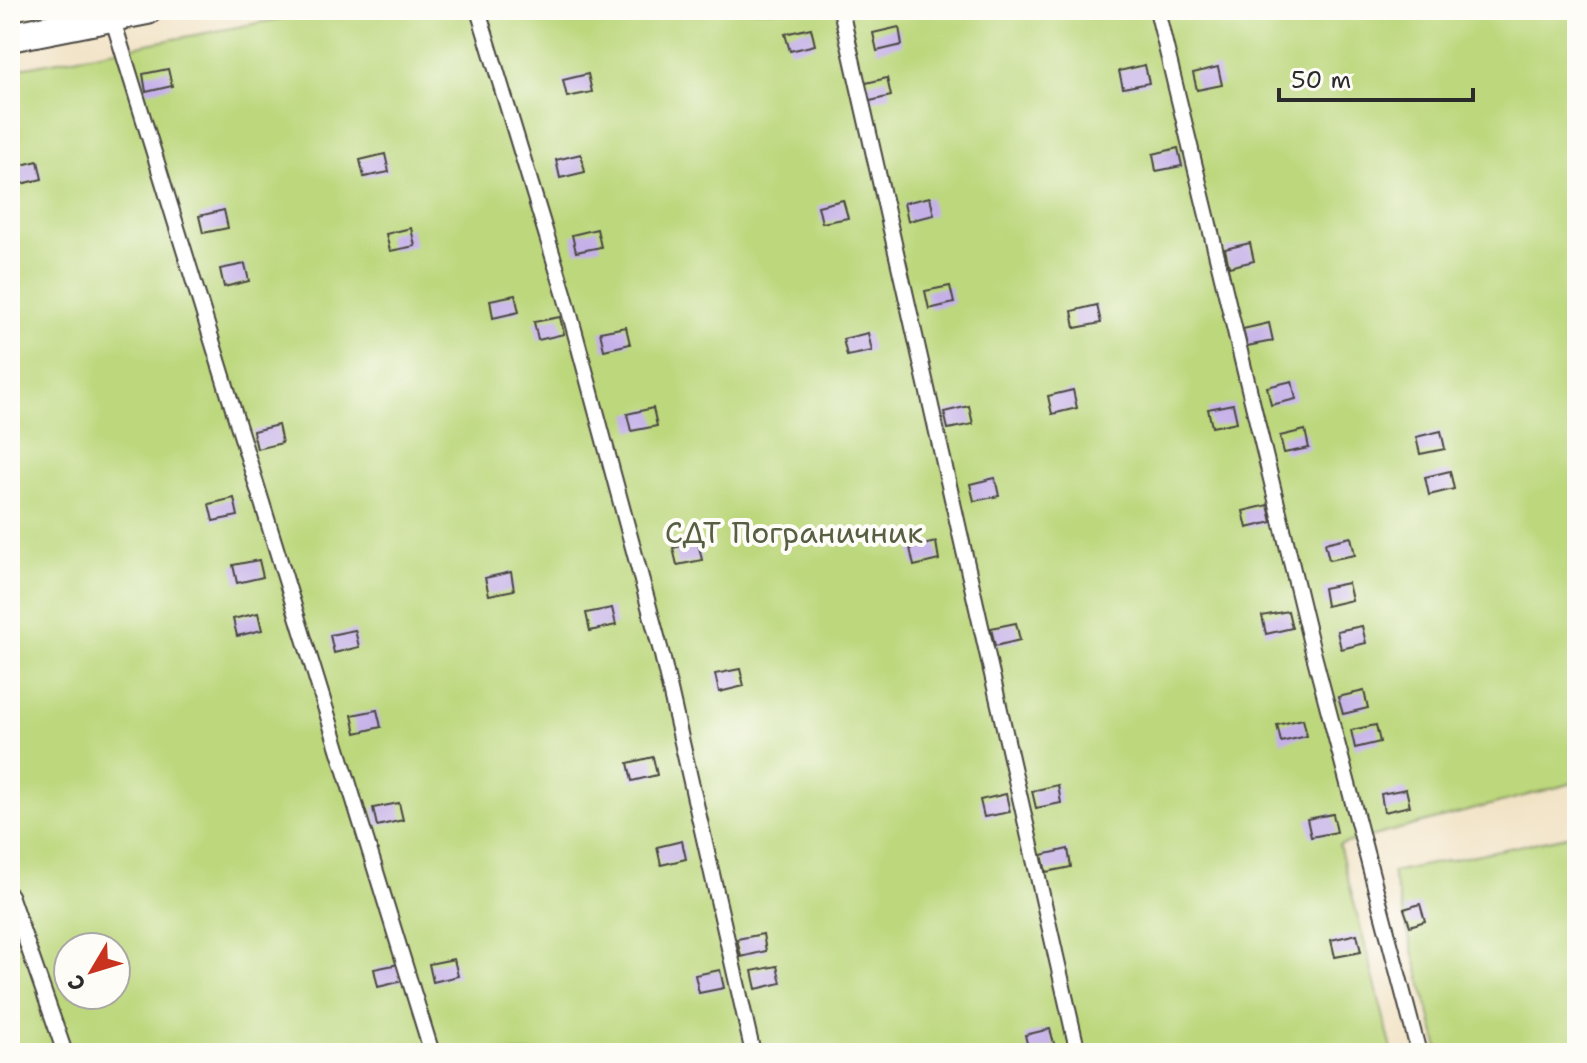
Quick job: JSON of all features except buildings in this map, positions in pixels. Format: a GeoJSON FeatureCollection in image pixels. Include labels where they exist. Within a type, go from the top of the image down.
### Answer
{"type":"FeatureCollection","features":[{"type":"Feature","properties":{"kind":"street"},"geometry":{"type":"LineString","coordinates":[[10,37],[147,10]]}},
{"type":"Feature","properties":{"kind":"lane"},"geometry":{"type":"LineString","coordinates":[[478,10],[565,296],[662,655],[753,1053]]}},
{"type":"Feature","properties":{"kind":"lane"},"geometry":{"type":"LineString","coordinates":[[841,10],[1078,1053]]}},
{"type":"Feature","properties":{"kind":"lane"},"geometry":{"type":"LineString","coordinates":[[1157,10],[1311,644],[1419,1053]]}},
{"type":"Feature","properties":{"kind":"lane"},"geometry":{"type":"LineString","coordinates":[[112,17],[432,1053]]}},
{"type":"Feature","properties":{"kind":"lane"},"geometry":{"type":"LineString","coordinates":[[10,895],[65,1053]]}},
{"type":"Feature","properties":{"kind":"green space","name":"СДТ Пограничник"},"geometry":{"type":"Polygon","coordinates":[[[327,10],[1577,10],[1577,782],[1339,845],[1393,1053],[10,1053],[10,70],[327,10]]]}},
{"type":"Feature","properties":{"kind":"green space"},"geometry":{"type":"Polygon","coordinates":[[[1577,834],[1577,1053],[1440,1053],[1392,872],[1577,834]]]}}]}
